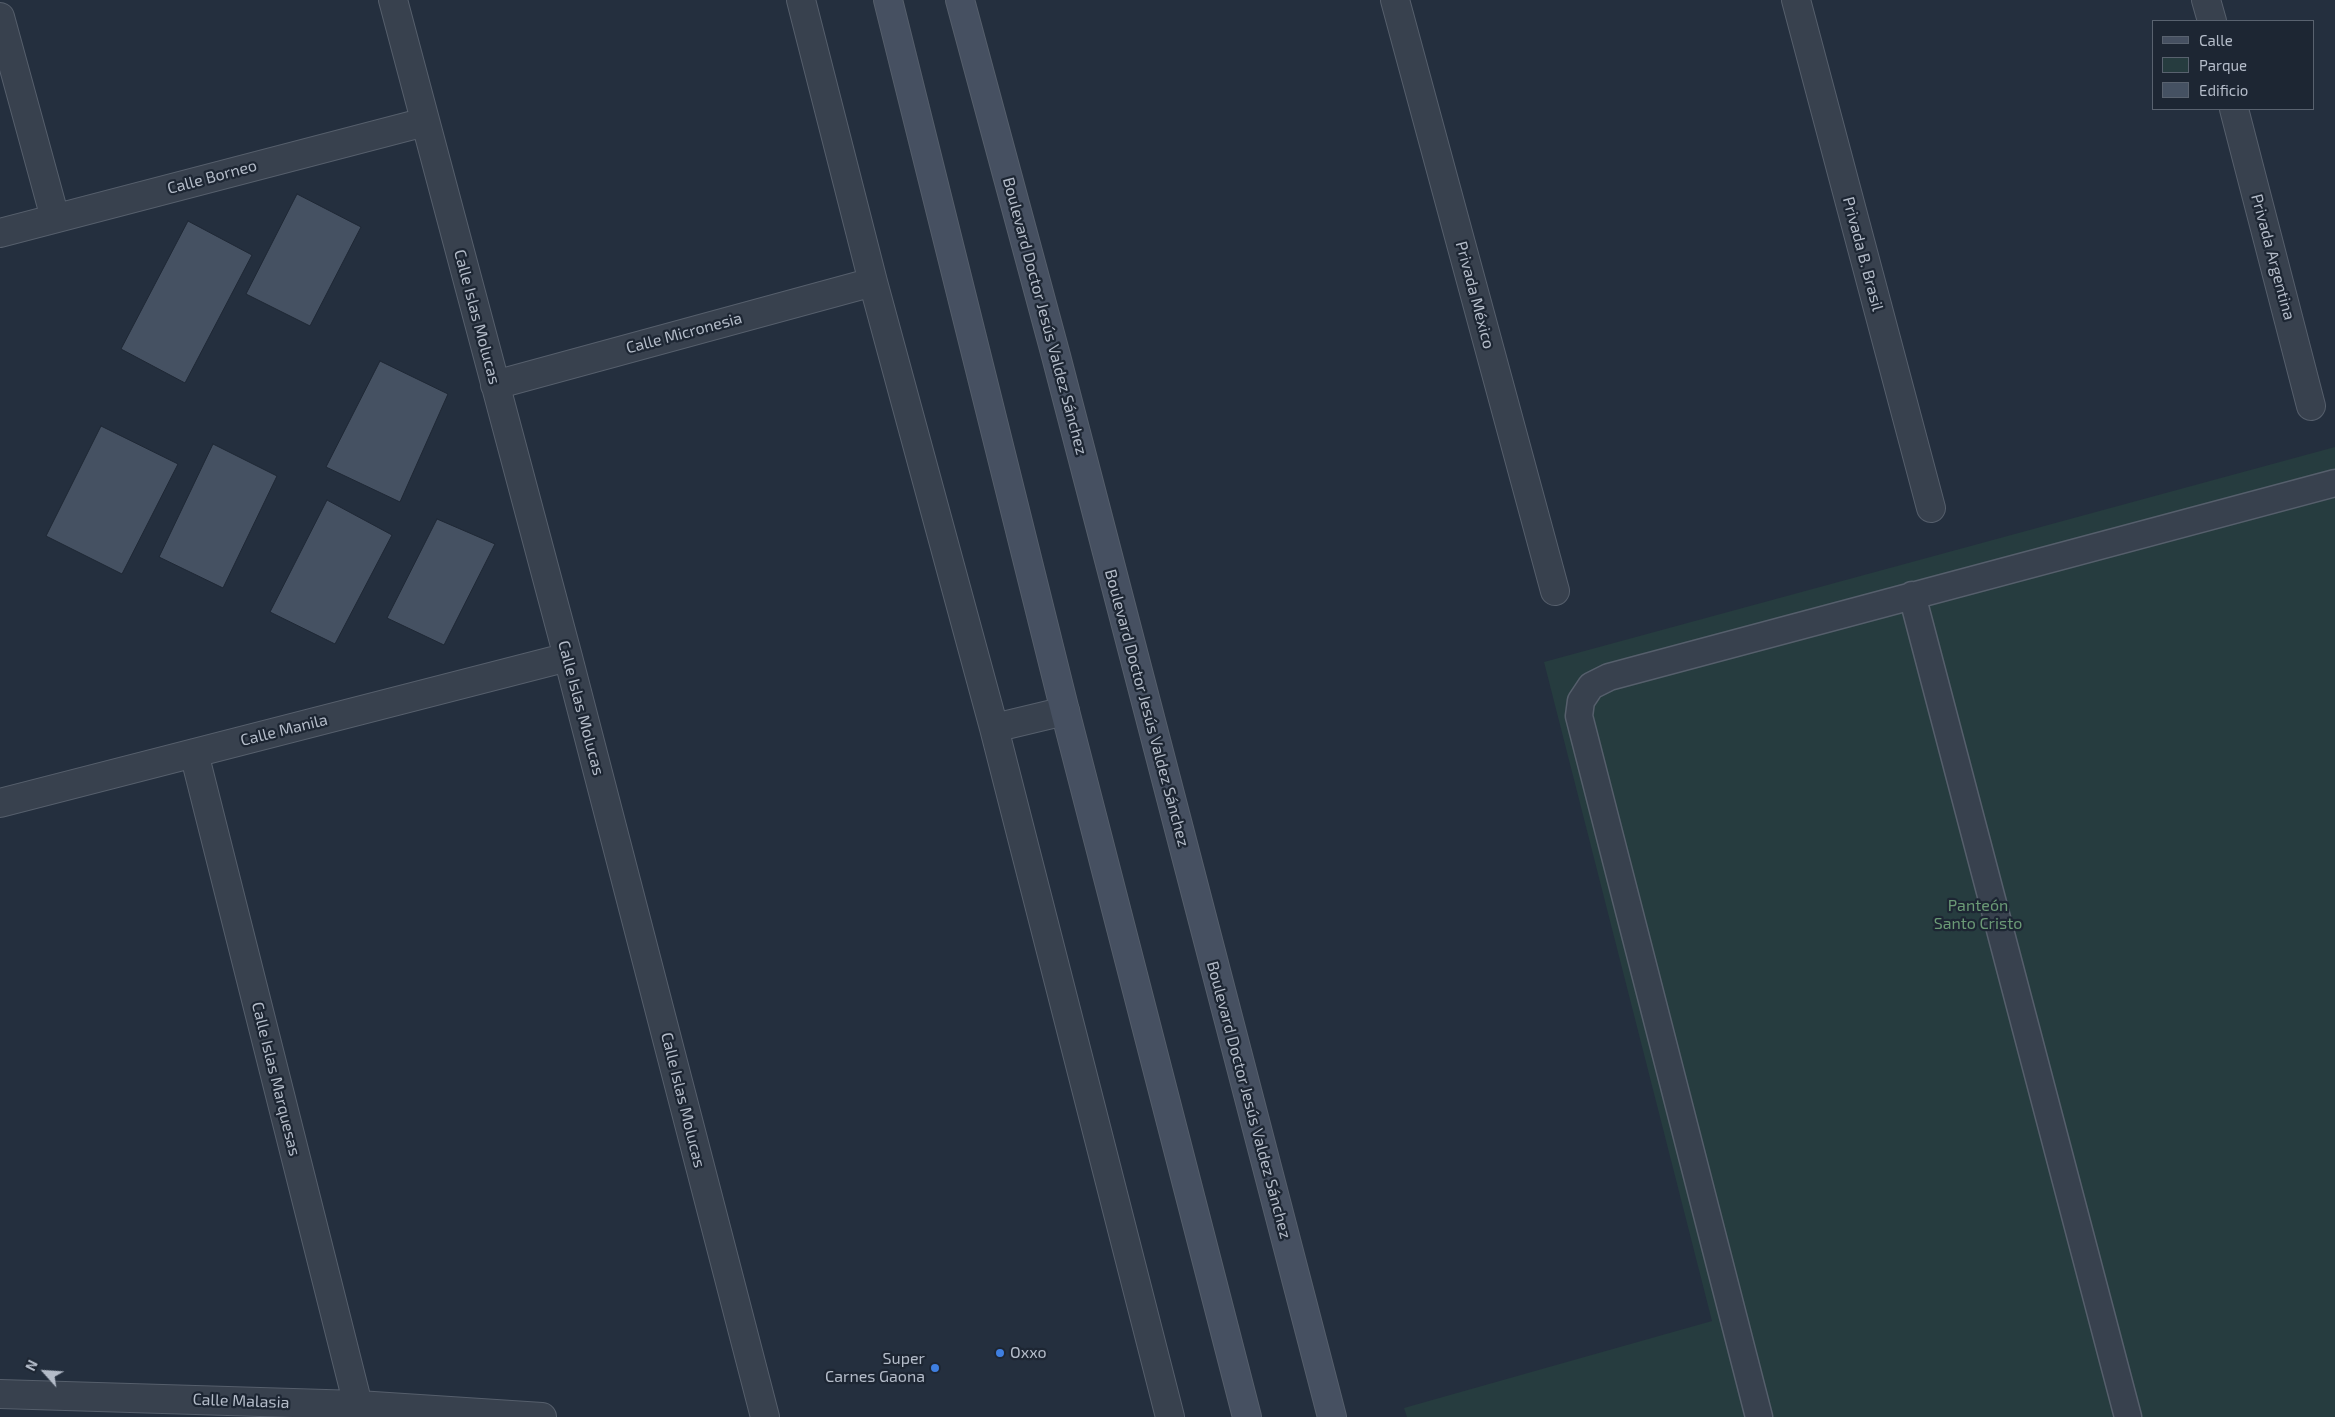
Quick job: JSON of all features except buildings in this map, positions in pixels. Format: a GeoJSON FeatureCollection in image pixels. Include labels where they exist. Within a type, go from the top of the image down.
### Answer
{"type":"FeatureCollection","features":[{"type":"Feature","properties":{"kind":"main road"},"geometry":{"type":"LineString","coordinates":[[888,0],[1066,711],[1247,1417]]}},
{"type":"Feature","properties":{"kind":"main road","name":"Boulevard Doctor Jesús Valdez Sánchez"},"geometry":{"type":"LineString","coordinates":[[960,0],[1056,356],[1332,1417]]}},
{"type":"Feature","properties":{"kind":"street","name":"Calle Islas Molucas"},"geometry":{"type":"LineString","coordinates":[[394,0],[568,657],[765,1417]]}},
{"type":"Feature","properties":{"kind":"street"},"geometry":{"type":"LineString","coordinates":[[801,0],[873,282],[994,728],[1170,1417]]}},
{"type":"Feature","properties":{"kind":"street","name":"Privada México"},"geometry":{"type":"LineString","coordinates":[[1395,0],[1555,591]]}},
{"type":"Feature","properties":{"kind":"street","name":"Privada B. Brasil"},"geometry":{"type":"LineString","coordinates":[[1796,0],[1931,508]]}},
{"type":"Feature","properties":{"kind":"street"},"geometry":{"type":"LineString","coordinates":[[2206,0],[2212,20]]}},
{"type":"Feature","properties":{"kind":"street"},"geometry":{"type":"LineString","coordinates":[[0,17],[55,218]]}},
{"type":"Feature","properties":{"kind":"street","name":"Privada Argentina"},"geometry":{"type":"LineString","coordinates":[[2234,110],[2311,406]]}},
{"type":"Feature","properties":{"kind":"street","name":"Calle Borneo"},"geometry":{"type":"LineString","coordinates":[[0,233],[425,122]]}},
{"type":"Feature","properties":{"kind":"street","name":"Calle Micronesia"},"geometry":{"type":"LineString","coordinates":[[495,385],[873,282]]}},
{"type":"Feature","properties":{"kind":"street","name":"Calle Manila"},"geometry":{"type":"LineString","coordinates":[[0,803],[568,657]]}},
{"type":"Feature","properties":{"kind":"street"},"geometry":{"type":"LineString","coordinates":[[994,728],[1066,711]]}},
{"type":"Feature","properties":{"kind":"street","name":"Calle Islas Marquesas"},"geometry":{"type":"LineString","coordinates":[[194,753],[358,1405]]}},
{"type":"Feature","properties":{"kind":"street","name":"Calle Malasia"},"geometry":{"type":"LineString","coordinates":[[0,1394],[358,1405],[542,1417]]}},
{"type":"Feature","properties":{"kind":"lane"},"geometry":{"type":"LineString","coordinates":[[1758,1417],[1579,716],[1581,701],[1591,686],[1609,677],[2335,483]]}},
{"type":"Feature","properties":{"kind":"lane"},"geometry":{"type":"LineString","coordinates":[[1912,595],[2128,1417]]}},
{"type":"Feature","properties":{"kind":"green space","name":"Panteón Santo Cristo"},"geometry":{"type":"Polygon","coordinates":[[[2335,447],[2335,1417],[1407,1417],[1404,1408],[1712,1321],[1544,662],[2335,447]]]}},
{"type":"Feature","properties":{"kind":"place","name":"Oxxo"},"geometry":{"type":"Point","coordinates":[1000,1353]}},
{"type":"Feature","properties":{"kind":"place","name":"Super Carnes Gaona"},"geometry":{"type":"Point","coordinates":[935,1368]}}]}
